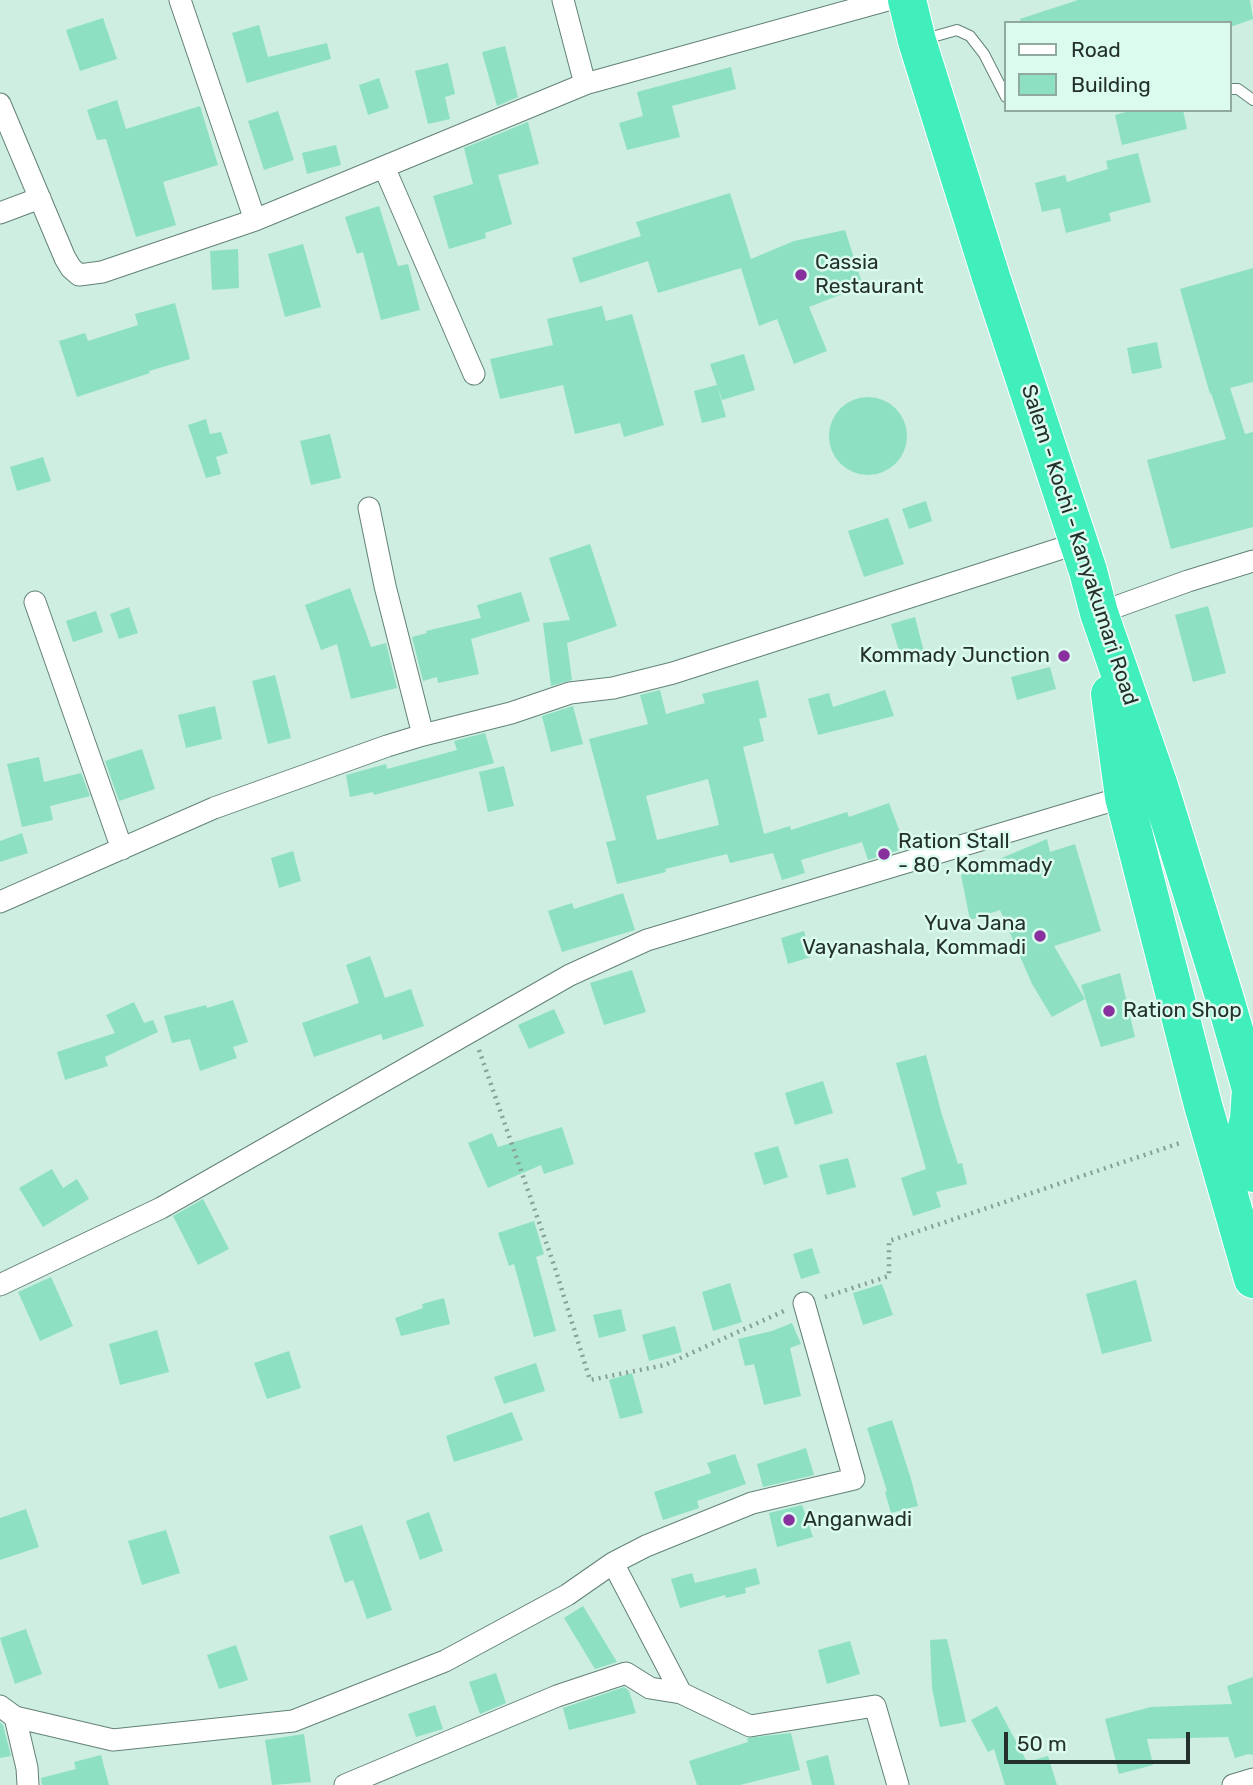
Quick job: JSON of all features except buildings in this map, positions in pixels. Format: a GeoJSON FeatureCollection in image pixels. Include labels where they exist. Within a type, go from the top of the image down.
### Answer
{"type":"FeatureCollection","features":[{"type":"Feature","properties":{"kind":"highway","name":"Salem - Kochi - Kanyakumari Road"},"geometry":{"type":"LineString","coordinates":[[907,0],[917,41],[1088,571],[1099,613],[1160,786],[1251,1089]]}},
{"type":"Feature","properties":{"kind":"highway"},"geometry":{"type":"LineString","coordinates":[[1099,613],[1124,797],[1207,1119],[1253,1279]]}},
{"type":"Feature","properties":{"kind":"highway"},"geometry":{"type":"LineString","coordinates":[[1207,1119],[1251,1089]]}},
{"type":"Feature","properties":{"kind":"highway"},"geometry":{"type":"LineString","coordinates":[[1251,1089],[1244,1140],[1253,1173]]}},
{"type":"Feature","properties":{"kind":"street"},"geometry":{"type":"LineString","coordinates":[[180,0],[255,220]]}},
{"type":"Feature","properties":{"kind":"street"},"geometry":{"type":"LineString","coordinates":[[563,0],[585,85]]}},
{"type":"Feature","properties":{"kind":"street"},"geometry":{"type":"LineString","coordinates":[[0,104],[65,258],[79,275],[102,272],[255,220],[585,85],[888,0]]}},
{"type":"Feature","properties":{"kind":"street"},"geometry":{"type":"LineString","coordinates":[[384,167],[474,374]]}},
{"type":"Feature","properties":{"kind":"street"},"geometry":{"type":"LineString","coordinates":[[0,214],[40,198]]}},
{"type":"Feature","properties":{"kind":"street"},"geometry":{"type":"LineString","coordinates":[[369,508],[391,610],[423,734]]}},
{"type":"Feature","properties":{"kind":"street"},"geometry":{"type":"LineString","coordinates":[[0,902],[214,808],[423,734],[511,713],[570,693],[613,688],[673,673],[1078,543]]}},
{"type":"Feature","properties":{"kind":"street"},"geometry":{"type":"LineString","coordinates":[[1099,613],[1253,561]]}},
{"type":"Feature","properties":{"kind":"street"},"geometry":{"type":"LineString","coordinates":[[35,602],[122,849]]}},
{"type":"Feature","properties":{"kind":"street"},"geometry":{"type":"LineString","coordinates":[[0,1285],[161,1208],[570,975],[646,940],[1124,797]]}},
{"type":"Feature","properties":{"kind":"street"},"geometry":{"type":"LineString","coordinates":[[7,1711],[113,1740],[293,1720],[445,1661],[567,1595],[612,1563],[646,1546],[752,1503],[854,1479],[804,1303]]}},
{"type":"Feature","properties":{"kind":"street"},"geometry":{"type":"LineString","coordinates":[[612,1563],[681,1693]]}},
{"type":"Feature","properties":{"kind":"street"},"geometry":{"type":"LineString","coordinates":[[345,1785],[557,1696],[626,1673],[650,1688],[681,1693],[750,1726],[875,1706],[898,1785]]}},
{"type":"Feature","properties":{"kind":"street"},"geometry":{"type":"LineString","coordinates":[[7,1711],[27,1768],[28,1785]]}},
{"type":"Feature","properties":{"kind":"street"},"geometry":{"type":"LineString","coordinates":[[1233,1785],[1253,1779]]}},
{"type":"Feature","properties":{"kind":"lane"},"geometry":{"type":"LineString","coordinates":[[917,41],[957,30],[970,36],[984,54],[1004,93]]}},
{"type":"Feature","properties":{"kind":"lane"},"geometry":{"type":"LineString","coordinates":[[1232,89],[1238,89],[1253,100]]}},
{"type":"Feature","properties":{"kind":"path"},"geometry":{"type":"LineString","coordinates":[[472,1031],[555,1268],[590,1380],[665,1365],[804,1303],[889,1276],[890,1241],[1207,1119]]}},
{"type":"Feature","properties":{"kind":"place","name":"Cassia Restaurant"},"geometry":{"type":"Point","coordinates":[801,275]}},
{"type":"Feature","properties":{"kind":"place","name":"Kommady Junction"},"geometry":{"type":"Point","coordinates":[1064,656]}},
{"type":"Feature","properties":{"kind":"place","name":"Ration Stall - 80 , Kommady"},"geometry":{"type":"Point","coordinates":[884,854]}},
{"type":"Feature","properties":{"kind":"place","name":"Yuva Jana Vayanashala, Kommadi"},"geometry":{"type":"Point","coordinates":[1040,936]}},
{"type":"Feature","properties":{"kind":"place","name":"Ration Shop"},"geometry":{"type":"Point","coordinates":[1109,1011]}},
{"type":"Feature","properties":{"kind":"place","name":"Anganwadi"},"geometry":{"type":"Point","coordinates":[789,1520]}}]}
